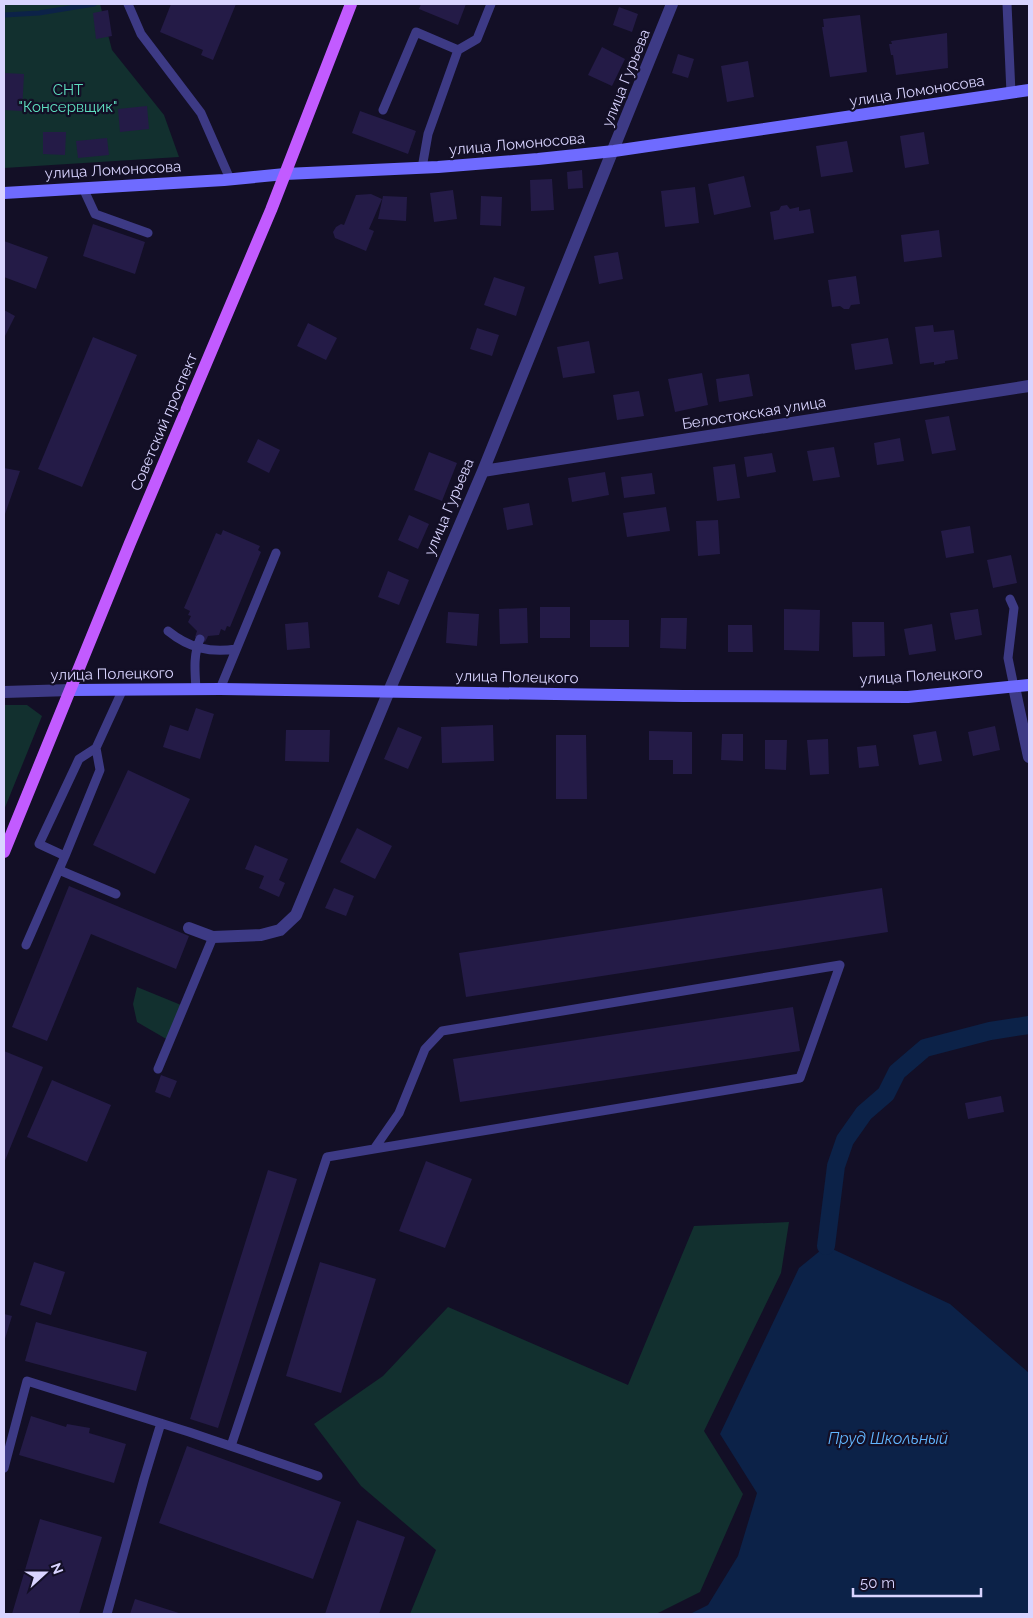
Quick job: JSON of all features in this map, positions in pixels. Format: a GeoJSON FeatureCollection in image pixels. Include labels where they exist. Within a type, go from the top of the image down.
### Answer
{"type":"FeatureCollection","features":[{"type":"Feature","properties":{"kind":"main road","name":"Советский проспект"},"geometry":{"type":"LineString","coordinates":[[4,852],[130,543],[223,326],[351,4]]}},
{"type":"Feature","properties":{"kind":"street","name":"улица Гурьева"},"geometry":{"type":"LineString","coordinates":[[189,928],[213,937],[261,935],[280,930],[296,915],[483,471],[614,152],[672,4]]}},
{"type":"Feature","properties":{"kind":"street","name":"улица Ломоносова"},"geometry":{"type":"LineString","coordinates":[[4,193],[285,174],[422,168],[614,152],[1029,90]]}},
{"type":"Feature","properties":{"kind":"street","name":"Белостокская улица"},"geometry":{"type":"LineString","coordinates":[[483,471],[1029,386]]}},
{"type":"Feature","properties":{"kind":"street","name":"улица Полецкого"},"geometry":{"type":"LineString","coordinates":[[4,692],[220,689],[683,696],[908,697],[1029,684]]}},
{"type":"Feature","properties":{"kind":"street"},"geometry":{"type":"LineString","coordinates":[[1014,687],[1029,757]]}},
{"type":"Feature","properties":{"kind":"lane"},"geometry":{"type":"LineString","coordinates":[[128,4],[141,34],[201,113],[230,179]]}},
{"type":"Feature","properties":{"kind":"lane"},"geometry":{"type":"LineString","coordinates":[[422,168],[428,134],[458,50],[477,39],[491,4]]}},
{"type":"Feature","properties":{"kind":"lane"},"geometry":{"type":"LineString","coordinates":[[1007,4],[1012,92]]}},
{"type":"Feature","properties":{"kind":"lane"},"geometry":{"type":"LineString","coordinates":[[383,110],[416,32],[458,50]]}},
{"type":"Feature","properties":{"kind":"lane"},"geometry":{"type":"LineString","coordinates":[[83,188],[95,214],[148,233]]}},
{"type":"Feature","properties":{"kind":"lane"},"geometry":{"type":"LineString","coordinates":[[220,689],[276,553]]}},
{"type":"Feature","properties":{"kind":"lane"},"geometry":{"type":"LineString","coordinates":[[1010,599],[1014,608],[1008,658],[1014,687]]}},
{"type":"Feature","properties":{"kind":"lane"},"geometry":{"type":"LineString","coordinates":[[168,632],[178,639],[198,643],[212,650],[236,649]]}},
{"type":"Feature","properties":{"kind":"lane"},"geometry":{"type":"LineString","coordinates":[[196,689],[195,664],[198,643]]}},
{"type":"Feature","properties":{"kind":"lane"},"geometry":{"type":"LineString","coordinates":[[65,856],[39,844],[79,759],[96,748],[123,689]]}},
{"type":"Feature","properties":{"kind":"lane"},"geometry":{"type":"LineString","coordinates":[[26,945],[100,770],[96,748]]}},
{"type":"Feature","properties":{"kind":"lane"},"geometry":{"type":"LineString","coordinates":[[59,870],[116,894]]}},
{"type":"Feature","properties":{"kind":"lane"},"geometry":{"type":"LineString","coordinates":[[158,1069],[213,937]]}},
{"type":"Feature","properties":{"kind":"lane"},"geometry":{"type":"LineString","coordinates":[[231,1446],[327,1157],[374,1150],[800,1078],[840,965],[442,1031],[424,1049],[400,1114],[374,1150]]}},
{"type":"Feature","properties":{"kind":"lane"},"geometry":{"type":"LineString","coordinates":[[4,1468],[27,1381],[161,1423],[318,1476]]}},
{"type":"Feature","properties":{"kind":"lane"},"geometry":{"type":"LineString","coordinates":[[108,1614],[161,1423]]}},
{"type":"Feature","properties":{"kind":"green space","name":"СНТ \"Консервщик\""},"geometry":{"type":"Polygon","coordinates":[[[4,4],[100,4],[112,50],[164,115],[179,157],[4,168],[4,4]]]}},
{"type":"Feature","properties":{"kind":"green space"},"geometry":{"type":"Polygon","coordinates":[[[4,705],[27,705],[42,716],[4,810],[4,705]]]}},
{"type":"Feature","properties":{"kind":"green space"},"geometry":{"type":"Polygon","coordinates":[[[137,987],[181,1005],[168,1040],[137,1022],[133,1004],[137,987]]]}},
{"type":"Feature","properties":{"kind":"green space"},"geometry":{"type":"Polygon","coordinates":[[[789,1222],[781,1273],[704,1431],[743,1494],[700,1592],[656,1614],[410,1614],[436,1550],[361,1486],[314,1424],[383,1376],[448,1307],[628,1385],[694,1226],[789,1222]]]}},
{"type":"Feature","properties":{"kind":"water","name":"Пруд Школьный"},"geometry":{"type":"Polygon","coordinates":[[[826,1246],[950,1304],[1029,1373],[1029,1614],[690,1614],[708,1605],[738,1556],[757,1493],[720,1434],[799,1268],[826,1246]]]}},
{"type":"Feature","properties":{"kind":"building"},"geometry":{"type":"Polygon","coordinates":[[[171,4],[236,4],[213,60],[201,55],[203,50],[160,32],[171,4]]]}},
{"type":"Feature","properties":{"kind":"building"},"geometry":{"type":"Polygon","coordinates":[[[421,4],[466,4],[458,25],[419,9],[421,4]]]}},
{"type":"Feature","properties":{"kind":"building"},"geometry":{"type":"Polygon","coordinates":[[[619,7],[638,14],[632,32],[613,25],[619,7]]]}},
{"type":"Feature","properties":{"kind":"building"},"geometry":{"type":"Polygon","coordinates":[[[108,10],[112,36],[96,39],[93,13],[108,10]]]}},
{"type":"Feature","properties":{"kind":"building"},"geometry":{"type":"Polygon","coordinates":[[[860,15],[867,72],[830,77],[822,27],[824,27],[823,19],[860,15]]]}},
{"type":"Feature","properties":{"kind":"building"},"geometry":{"type":"Polygon","coordinates":[[[947,33],[948,68],[896,75],[889,44],[892,44],[891,41],[947,33]]]}},
{"type":"Feature","properties":{"kind":"building"},"geometry":{"type":"Polygon","coordinates":[[[602,47],[625,59],[612,86],[588,75],[602,47]]]}},
{"type":"Feature","properties":{"kind":"building"},"geometry":{"type":"Polygon","coordinates":[[[678,54],[694,59],[688,78],[672,73],[678,54]]]}},
{"type":"Feature","properties":{"kind":"building"},"geometry":{"type":"Polygon","coordinates":[[[748,61],[754,97],[727,102],[721,66],[748,61]]]}},
{"type":"Feature","properties":{"kind":"building"},"geometry":{"type":"Polygon","coordinates":[[[4,73],[24,74],[22,111],[4,110],[4,73]]]}},
{"type":"Feature","properties":{"kind":"building"},"geometry":{"type":"Polygon","coordinates":[[[147,106],[149,129],[120,132],[118,109],[147,106]]]}},
{"type":"Feature","properties":{"kind":"building"},"geometry":{"type":"Polygon","coordinates":[[[360,111],[416,131],[408,154],[352,133],[360,111]]]}},
{"type":"Feature","properties":{"kind":"building"},"geometry":{"type":"Polygon","coordinates":[[[43,132],[66,132],[65,155],[43,154],[43,132]]]}},
{"type":"Feature","properties":{"kind":"building"},"geometry":{"type":"Polygon","coordinates":[[[924,132],[929,164],[905,168],[900,136],[924,132]]]}},
{"type":"Feature","properties":{"kind":"building"},"geometry":{"type":"Polygon","coordinates":[[[107,138],[109,155],[78,158],[76,141],[107,138]]]}},
{"type":"Feature","properties":{"kind":"building"},"geometry":{"type":"Polygon","coordinates":[[[847,141],[853,172],[821,177],[816,146],[847,141]]]}},
{"type":"Feature","properties":{"kind":"building"},"geometry":{"type":"Polygon","coordinates":[[[582,170],[583,188],[568,189],[567,172],[582,170]]]}},
{"type":"Feature","properties":{"kind":"building"},"geometry":{"type":"Polygon","coordinates":[[[744,176],[751,207],[714,215],[708,184],[744,176]]]}},
{"type":"Feature","properties":{"kind":"building"},"geometry":{"type":"Polygon","coordinates":[[[552,179],[554,210],[531,211],[530,180],[552,179]]]}},
{"type":"Feature","properties":{"kind":"building"},"geometry":{"type":"Polygon","coordinates":[[[695,187],[699,223],[665,227],[661,191],[695,187]]]}},
{"type":"Feature","properties":{"kind":"building"},"geometry":{"type":"Polygon","coordinates":[[[453,190],[457,219],[434,222],[430,193],[453,190]]]}},
{"type":"Feature","properties":{"kind":"building"},"geometry":{"type":"Polygon","coordinates":[[[371,194],[382,199],[369,229],[374,231],[366,251],[335,238],[333,232],[336,227],[341,224],[344,225],[356,195],[371,194]]]}},
{"type":"Feature","properties":{"kind":"building"},"geometry":{"type":"Polygon","coordinates":[[[383,196],[407,197],[406,221],[378,219],[383,196]]]}},
{"type":"Feature","properties":{"kind":"building"},"geometry":{"type":"Polygon","coordinates":[[[481,196],[502,197],[501,226],[480,225],[481,196]]]}},
{"type":"Feature","properties":{"kind":"building"},"geometry":{"type":"Polygon","coordinates":[[[787,205],[790,209],[799,207],[799,211],[810,209],[814,233],[774,240],[770,212],[779,210],[781,206],[787,205]]]}},
{"type":"Feature","properties":{"kind":"building"},"geometry":{"type":"Polygon","coordinates":[[[93,224],[145,242],[135,274],[83,256],[93,224]]]}},
{"type":"Feature","properties":{"kind":"building"},"geometry":{"type":"Polygon","coordinates":[[[939,230],[942,257],[904,262],[901,235],[939,230]]]}},
{"type":"Feature","properties":{"kind":"building"},"geometry":{"type":"Polygon","coordinates":[[[4,241],[48,257],[36,289],[4,277],[4,241]]]}},
{"type":"Feature","properties":{"kind":"building"},"geometry":{"type":"Polygon","coordinates":[[[618,252],[623,279],[599,284],[594,256],[618,252]]]}},
{"type":"Feature","properties":{"kind":"building"},"geometry":{"type":"Polygon","coordinates":[[[856,276],[860,304],[851,305],[849,309],[844,309],[840,306],[832,307],[828,280],[856,276]]]}},
{"type":"Feature","properties":{"kind":"building"},"geometry":{"type":"Polygon","coordinates":[[[494,277],[525,287],[516,316],[484,305],[494,277]]]}},
{"type":"Feature","properties":{"kind":"building"},"geometry":{"type":"Polygon","coordinates":[[[4,310],[15,316],[4,338],[4,310]]]}},
{"type":"Feature","properties":{"kind":"building"},"geometry":{"type":"Polygon","coordinates":[[[308,323],[337,338],[326,360],[297,346],[308,323]]]}},
{"type":"Feature","properties":{"kind":"building"},"geometry":{"type":"Polygon","coordinates":[[[933,325],[934,332],[954,330],[958,359],[934,365],[934,362],[920,364],[915,327],[933,325]]]}},
{"type":"Feature","properties":{"kind":"building"},"geometry":{"type":"Polygon","coordinates":[[[477,328],[499,335],[492,356],[470,349],[477,328]]]}},
{"type":"Feature","properties":{"kind":"building"},"geometry":{"type":"Polygon","coordinates":[[[93,337],[137,355],[82,487],[38,469],[93,337]]]}},
{"type":"Feature","properties":{"kind":"building"},"geometry":{"type":"Polygon","coordinates":[[[888,338],[893,364],[855,370],[851,344],[888,338]]]}},
{"type":"Feature","properties":{"kind":"building"},"geometry":{"type":"Polygon","coordinates":[[[589,341],[595,373],[563,378],[557,347],[589,341]]]}},
{"type":"Feature","properties":{"kind":"building"},"geometry":{"type":"Polygon","coordinates":[[[702,373],[708,405],[675,412],[668,379],[702,373]]]}},
{"type":"Feature","properties":{"kind":"building"},"geometry":{"type":"Polygon","coordinates":[[[749,374],[753,396],[719,402],[716,379],[749,374]]]}},
{"type":"Feature","properties":{"kind":"building"},"geometry":{"type":"Polygon","coordinates":[[[639,391],[644,416],[617,420],[613,395],[639,391]]]}},
{"type":"Feature","properties":{"kind":"building"},"geometry":{"type":"Polygon","coordinates":[[[949,416],[956,450],[932,454],[925,420],[949,416]]]}},
{"type":"Feature","properties":{"kind":"building"},"geometry":{"type":"Polygon","coordinates":[[[900,438],[904,461],[877,465],[874,443],[900,438]]]}},
{"type":"Feature","properties":{"kind":"building"},"geometry":{"type":"Polygon","coordinates":[[[258,439],[280,450],[269,473],[247,462],[258,439]]]}},
{"type":"Feature","properties":{"kind":"building"},"geometry":{"type":"Polygon","coordinates":[[[834,447],[840,477],[813,481],[807,451],[834,447]]]}},
{"type":"Feature","properties":{"kind":"building"},"geometry":{"type":"Polygon","coordinates":[[[429,452],[457,463],[442,501],[414,490],[429,452]]]}},
{"type":"Feature","properties":{"kind":"building"},"geometry":{"type":"Polygon","coordinates":[[[772,453],[776,472],[747,477],[744,457],[772,453]]]}},
{"type":"Feature","properties":{"kind":"building"},"geometry":{"type":"Polygon","coordinates":[[[735,464],[740,498],[717,501],[713,467],[735,464]]]}},
{"type":"Feature","properties":{"kind":"building"},"geometry":{"type":"Polygon","coordinates":[[[4,468],[20,471],[4,517],[4,468]]]}},
{"type":"Feature","properties":{"kind":"building"},"geometry":{"type":"Polygon","coordinates":[[[605,472],[609,495],[572,502],[568,478],[605,472]]]}},
{"type":"Feature","properties":{"kind":"building"},"geometry":{"type":"Polygon","coordinates":[[[652,473],[655,494],[624,498],[621,477],[652,473]]]}},
{"type":"Feature","properties":{"kind":"building"},"geometry":{"type":"Polygon","coordinates":[[[529,503],[533,525],[507,530],[503,508],[529,503]]]}},
{"type":"Feature","properties":{"kind":"building"},"geometry":{"type":"Polygon","coordinates":[[[666,507],[670,531],[627,537],[623,513],[666,507]]]}},
{"type":"Feature","properties":{"kind":"building"},"geometry":{"type":"Polygon","coordinates":[[[409,515],[429,524],[418,549],[398,540],[409,515]]]}},
{"type":"Feature","properties":{"kind":"building"},"geometry":{"type":"Polygon","coordinates":[[[718,520],[720,554],[698,556],[696,521],[718,520]]]}},
{"type":"Feature","properties":{"kind":"building"},"geometry":{"type":"Polygon","coordinates":[[[970,526],[974,553],[946,558],[941,531],[970,526]]]}},
{"type":"Feature","properties":{"kind":"building"},"geometry":{"type":"Polygon","coordinates":[[[223,530],[260,546],[258,550],[261,552],[230,627],[227,626],[225,631],[221,629],[219,635],[208,636],[205,642],[195,637],[197,631],[188,622],[191,616],[188,615],[190,611],[184,608],[216,533],[221,535],[223,530]]]}},
{"type":"Feature","properties":{"kind":"building"},"geometry":{"type":"Polygon","coordinates":[[[1011,555],[1017,583],[993,588],[987,560],[1011,555]]]}},
{"type":"Feature","properties":{"kind":"building"},"geometry":{"type":"Polygon","coordinates":[[[388,571],[409,580],[399,605],[378,597],[388,571]]]}},
{"type":"Feature","properties":{"kind":"building"},"geometry":{"type":"Polygon","coordinates":[[[540,607],[570,607],[570,638],[540,638],[540,607]]]}},
{"type":"Feature","properties":{"kind":"building"},"geometry":{"type":"Polygon","coordinates":[[[527,608],[528,643],[500,644],[499,609],[527,608]]]}},
{"type":"Feature","properties":{"kind":"building"},"geometry":{"type":"Polygon","coordinates":[[[784,609],[820,610],[819,651],[784,650],[784,609]]]}},
{"type":"Feature","properties":{"kind":"building"},"geometry":{"type":"Polygon","coordinates":[[[978,609],[982,635],[955,640],[950,613],[978,609]]]}},
{"type":"Feature","properties":{"kind":"building"},"geometry":{"type":"Polygon","coordinates":[[[448,612],[479,614],[477,646],[446,643],[448,612]]]}},
{"type":"Feature","properties":{"kind":"building"},"geometry":{"type":"Polygon","coordinates":[[[661,618],[687,618],[686,649],[660,648],[661,618]]]}},
{"type":"Feature","properties":{"kind":"building"},"geometry":{"type":"Polygon","coordinates":[[[590,620],[629,620],[629,647],[590,647],[590,620]]]}},
{"type":"Feature","properties":{"kind":"building"},"geometry":{"type":"Polygon","coordinates":[[[308,622],[310,648],[287,650],[285,624],[308,622]]]}},
{"type":"Feature","properties":{"kind":"building"},"geometry":{"type":"Polygon","coordinates":[[[852,622],[884,622],[885,656],[853,657],[852,622]]]}},
{"type":"Feature","properties":{"kind":"building"},"geometry":{"type":"Polygon","coordinates":[[[932,624],[936,651],[909,655],[904,629],[932,624]]]}},
{"type":"Feature","properties":{"kind":"building"},"geometry":{"type":"Polygon","coordinates":[[[728,625],[752,625],[753,652],[728,652],[728,625]]]}},
{"type":"Feature","properties":{"kind":"building"},"geometry":{"type":"Polygon","coordinates":[[[196,708],[214,714],[200,759],[163,747],[170,725],[188,731],[196,708]]]}},
{"type":"Feature","properties":{"kind":"building"},"geometry":{"type":"Polygon","coordinates":[[[493,725],[494,761],[442,763],[441,727],[493,725]]]}},
{"type":"Feature","properties":{"kind":"building"},"geometry":{"type":"Polygon","coordinates":[[[995,726],[1000,750],[973,756],[968,732],[995,726]]]}},
{"type":"Feature","properties":{"kind":"building"},"geometry":{"type":"Polygon","coordinates":[[[398,727],[422,737],[408,769],[384,759],[398,727]]]}},
{"type":"Feature","properties":{"kind":"building"},"geometry":{"type":"Polygon","coordinates":[[[286,730],[330,730],[329,762],[285,761],[286,730]]]}},
{"type":"Feature","properties":{"kind":"building"},"geometry":{"type":"Polygon","coordinates":[[[649,731],[692,732],[692,774],[673,774],[673,760],[649,760],[649,731]]]}},
{"type":"Feature","properties":{"kind":"building"},"geometry":{"type":"Polygon","coordinates":[[[936,731],[942,761],[919,765],[913,735],[936,731]]]}},
{"type":"Feature","properties":{"kind":"building"},"geometry":{"type":"Polygon","coordinates":[[[722,734],[743,734],[743,761],[721,760],[722,734]]]}},
{"type":"Feature","properties":{"kind":"building"},"geometry":{"type":"Polygon","coordinates":[[[556,735],[586,735],[587,799],[556,799],[556,735]]]}},
{"type":"Feature","properties":{"kind":"building"},"geometry":{"type":"Polygon","coordinates":[[[828,739],[829,774],[810,775],[807,740],[828,739]]]}},
{"type":"Feature","properties":{"kind":"building"},"geometry":{"type":"Polygon","coordinates":[[[765,740],[787,740],[786,770],[765,769],[765,740]]]}},
{"type":"Feature","properties":{"kind":"building"},"geometry":{"type":"Polygon","coordinates":[[[876,745],[879,766],[859,768],[857,747],[876,745]]]}},
{"type":"Feature","properties":{"kind":"building"},"geometry":{"type":"Polygon","coordinates":[[[128,770],[190,799],[155,874],[93,845],[128,770]]]}},
{"type":"Feature","properties":{"kind":"building"},"geometry":{"type":"Polygon","coordinates":[[[357,828],[392,846],[375,879],[340,862],[357,828]]]}},
{"type":"Feature","properties":{"kind":"building"},"geometry":{"type":"Polygon","coordinates":[[[255,845],[288,859],[279,880],[285,883],[279,897],[259,888],[264,876],[245,869],[255,845]]]}},
{"type":"Feature","properties":{"kind":"building"},"geometry":{"type":"Polygon","coordinates":[[[69,886],[189,936],[176,969],[91,934],[47,1041],[12,1027],[69,886]]]}},
{"type":"Feature","properties":{"kind":"building"},"geometry":{"type":"Polygon","coordinates":[[[334,888],[354,896],[346,916],[325,908],[334,888]]]}},
{"type":"Feature","properties":{"kind":"building"},"geometry":{"type":"Polygon","coordinates":[[[882,888],[888,932],[466,997],[459,953],[882,888]]]}},
{"type":"Feature","properties":{"kind":"building"},"geometry":{"type":"Polygon","coordinates":[[[793,1007],[800,1051],[460,1102],[453,1059],[793,1007]]]}},
{"type":"Feature","properties":{"kind":"building"},"geometry":{"type":"Polygon","coordinates":[[[4,1051],[43,1067],[4,1163],[4,1051]]]}},
{"type":"Feature","properties":{"kind":"building"},"geometry":{"type":"Polygon","coordinates":[[[161,1075],[177,1081],[170,1098],[155,1092],[161,1075]]]}},
{"type":"Feature","properties":{"kind":"building"},"geometry":{"type":"Polygon","coordinates":[[[52,1080],[111,1105],[87,1162],[27,1137],[52,1080]]]}},
{"type":"Feature","properties":{"kind":"building"},"geometry":{"type":"Polygon","coordinates":[[[1001,1096],[1004,1112],[968,1119],[965,1103],[1001,1096]]]}},
{"type":"Feature","properties":{"kind":"building"},"geometry":{"type":"Polygon","coordinates":[[[426,1161],[472,1179],[445,1248],[399,1231],[426,1161]]]}},
{"type":"Feature","properties":{"kind":"building"},"geometry":{"type":"Polygon","coordinates":[[[268,1170],[297,1179],[218,1428],[190,1419],[268,1170]]]}},
{"type":"Feature","properties":{"kind":"building"},"geometry":{"type":"Polygon","coordinates":[[[34,1262],[65,1272],[51,1315],[20,1305],[34,1262]]]}},
{"type":"Feature","properties":{"kind":"building"},"geometry":{"type":"Polygon","coordinates":[[[320,1262],[376,1279],[341,1393],[286,1376],[320,1262]]]}},
{"type":"Feature","properties":{"kind":"building"},"geometry":{"type":"Polygon","coordinates":[[[4,1314],[12,1316],[4,1342],[4,1314]]]}},
{"type":"Feature","properties":{"kind":"building"},"geometry":{"type":"Polygon","coordinates":[[[36,1322],[147,1352],[136,1391],[25,1361],[36,1322]]]}},
{"type":"Feature","properties":{"kind":"building"},"geometry":{"type":"Polygon","coordinates":[[[31,1416],[66,1427],[67,1424],[90,1428],[89,1433],[126,1444],[114,1483],[19,1455],[31,1416]]]}},
{"type":"Feature","properties":{"kind":"building"},"geometry":{"type":"Polygon","coordinates":[[[187,1446],[341,1502],[313,1579],[159,1523],[187,1446]]]}},
{"type":"Feature","properties":{"kind":"building"},"geometry":{"type":"Polygon","coordinates":[[[40,1519],[102,1537],[79,1614],[12,1614],[40,1519]]]}},
{"type":"Feature","properties":{"kind":"building"},"geometry":{"type":"Polygon","coordinates":[[[357,1520],[405,1537],[379,1614],[325,1614],[357,1520]]]}},
{"type":"Feature","properties":{"kind":"building"},"geometry":{"type":"Polygon","coordinates":[[[135,1599],[182,1614],[130,1614],[135,1599]]]}},
{"type":"Feature","properties":{"kind":"waterway"},"geometry":{"type":"LineString","coordinates":[[4,15],[39,13],[94,4]]}},
{"type":"Feature","properties":{"kind":"waterway"},"geometry":{"type":"LineString","coordinates":[[826,1246],[836,1166],[845,1140],[864,1113],[886,1094],[897,1072],[925,1048],[990,1031],[1029,1025]]}}]}
